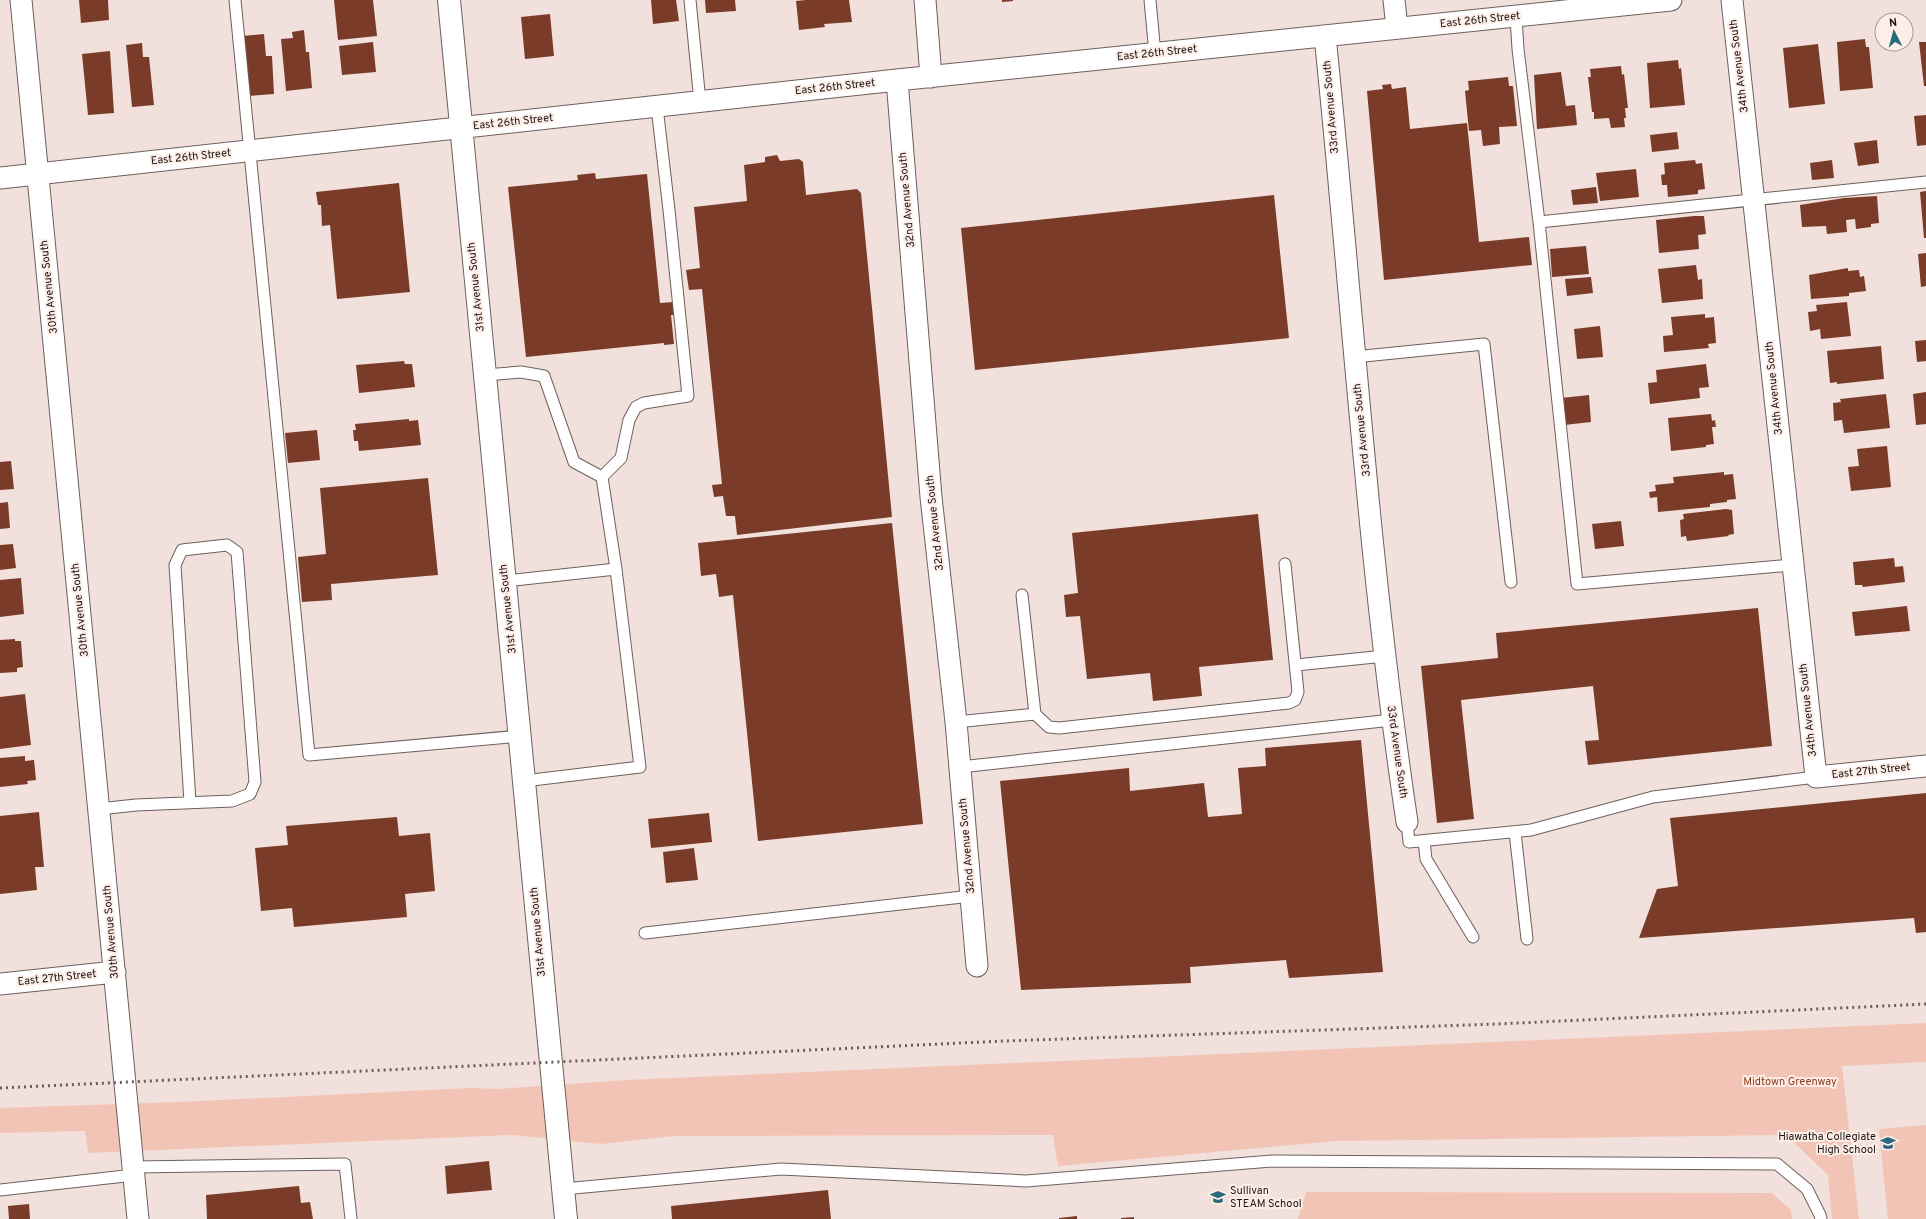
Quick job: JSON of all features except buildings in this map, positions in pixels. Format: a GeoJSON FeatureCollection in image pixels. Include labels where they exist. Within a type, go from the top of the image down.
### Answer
{"type":"FeatureCollection","features":[{"type":"Feature","properties":{"kind":"street","name":"30th Avenue South"},"geometry":{"type":"LineString","coordinates":[[21,0],[138,1219]]}},
{"type":"Feature","properties":{"kind":"street","name":"31st Avenue South"},"geometry":{"type":"LineString","coordinates":[[449,0],[566,1219]]}},
{"type":"Feature","properties":{"kind":"street"},"geometry":{"type":"LineString","coordinates":[[924,0],[931,77]]}},
{"type":"Feature","properties":{"kind":"street"},"geometry":{"type":"LineString","coordinates":[[1394,0],[1397,28]]}},
{"type":"Feature","properties":{"kind":"street","name":"East 26th Street"},"geometry":{"type":"LineString","coordinates":[[0,178],[898,80],[1516,17],[1636,2],[1671,0]]}},
{"type":"Feature","properties":{"kind":"street","name":"34th Avenue South"},"geometry":{"type":"LineString","coordinates":[[1732,0],[1755,199],[1792,565],[1816,777]]}},
{"type":"Feature","properties":{"kind":"street","name":"33rd Avenue South"},"geometry":{"type":"LineString","coordinates":[[1324,36],[1354,356],[1392,720],[1407,822]]}},
{"type":"Feature","properties":{"kind":"street","name":"32nd Avenue South"},"geometry":{"type":"LineString","coordinates":[[898,80],[931,497],[956,722],[978,966]]}},
{"type":"Feature","properties":{"kind":"street","name":"East 27th Street"},"geometry":{"type":"LineString","coordinates":[[1816,777],[1926,766]]}},
{"type":"Feature","properties":{"kind":"street","name":"East 27th Street"},"geometry":{"type":"LineString","coordinates":[[0,984],[115,972]]}},
{"type":"Feature","properties":{"kind":"lane"},"geometry":{"type":"LineString","coordinates":[[235,0],[309,755],[520,736]]}},
{"type":"Feature","properties":{"kind":"lane"},"geometry":{"type":"LineString","coordinates":[[690,0],[700,102]]}},
{"type":"Feature","properties":{"kind":"lane"},"geometry":{"type":"LineString","coordinates":[[1150,0],[1155,54]]}},
{"type":"Feature","properties":{"kind":"lane"},"geometry":{"type":"LineString","coordinates":[[1516,17],[1518,49],[1539,222],[1577,584],[1792,565]]}},
{"type":"Feature","properties":{"kind":"lane"},"geometry":{"type":"LineString","coordinates":[[602,477],[621,458],[629,420],[636,407],[644,403],[688,396],[670,210],[657,107]]}},
{"type":"Feature","properties":{"kind":"lane"},"geometry":{"type":"LineString","coordinates":[[1539,222],[1926,182]]}},
{"type":"Feature","properties":{"kind":"lane"},"geometry":{"type":"LineString","coordinates":[[1354,356],[1484,344],[1511,582]]}},
{"type":"Feature","properties":{"kind":"lane"},"geometry":{"type":"LineString","coordinates":[[485,375],[521,372],[544,376],[574,462],[602,477]]}},
{"type":"Feature","properties":{"kind":"lane"},"geometry":{"type":"LineString","coordinates":[[524,781],[640,767],[616,569],[602,477]]}},
{"type":"Feature","properties":{"kind":"lane"},"geometry":{"type":"LineString","coordinates":[[99,809],[190,802],[232,801],[250,794],[255,782],[237,552],[227,545],[182,550],[175,565],[190,802]]}},
{"type":"Feature","properties":{"kind":"lane"},"geometry":{"type":"LineString","coordinates":[[1022,595],[1035,714],[1049,727],[1059,728],[1289,703],[1295,700],[1298,692],[1285,564]]}},
{"type":"Feature","properties":{"kind":"lane"},"geometry":{"type":"LineString","coordinates":[[505,581],[616,569]]}},
{"type":"Feature","properties":{"kind":"lane"},"geometry":{"type":"LineString","coordinates":[[1296,665],[1386,656]]}},
{"type":"Feature","properties":{"kind":"lane"},"geometry":{"type":"LineString","coordinates":[[956,722],[1035,714]]}},
{"type":"Feature","properties":{"kind":"lane"},"geometry":{"type":"LineString","coordinates":[[960,767],[1392,720]]}},
{"type":"Feature","properties":{"kind":"lane"},"geometry":{"type":"LineString","coordinates":[[1407,822],[1409,842],[1515,832],[1531,830],[1653,797],[1816,777]]}},
{"type":"Feature","properties":{"kind":"lane"},"geometry":{"type":"LineString","coordinates":[[1515,832],[1527,939]]}},
{"type":"Feature","properties":{"kind":"lane"},"geometry":{"type":"LineString","coordinates":[[1424,841],[1426,859],[1472,937]]}},
{"type":"Feature","properties":{"kind":"lane"},"geometry":{"type":"LineString","coordinates":[[645,933],[972,896]]}},
{"type":"Feature","properties":{"kind":"lane"},"geometry":{"type":"LineString","coordinates":[[563,1189],[781,1169],[1026,1181],[1273,1161],[1776,1164],[1807,1189],[1820,1214],[1821,1219]]}},
{"type":"Feature","properties":{"kind":"lane"},"geometry":{"type":"LineString","coordinates":[[0,1190],[134,1171],[345,1164],[351,1219]]}},
{"type":"Feature","properties":{"kind":"green space","name":"Midtown Greenway"},"geometry":{"type":"Polygon","coordinates":[[[1926,1023],[1926,1062],[1842,1066],[1859,1219],[1832,1219],[1828,1175],[1786,1135],[1336,1141],[1058,1166],[1053,1135],[673,1136],[601,1144],[512,1135],[88,1153],[85,1131],[0,1133],[0,1108],[180,1102],[470,1088],[499,1089],[627,1080],[1926,1023]]]}},
{"type":"Feature","properties":{"kind":"green space"},"geometry":{"type":"Polygon","coordinates":[[[1926,1125],[1926,1219],[1888,1219],[1879,1129],[1926,1125]]]}},
{"type":"Feature","properties":{"kind":"green space"},"geometry":{"type":"Polygon","coordinates":[[[1306,1192],[1772,1193],[1791,1210],[1792,1219],[1298,1219],[1306,1192]]]}},
{"type":"Feature","properties":{"kind":"railway"},"geometry":{"type":"LineString","coordinates":[[0,1088],[1004,1041],[1497,1024],[1926,1004]]}},
{"type":"Feature","properties":{"kind":"place","name":"Hiawatha Collegiate High School"},"geometry":{"type":"Point","coordinates":[1888,1143]}},
{"type":"Feature","properties":{"kind":"place","name":"Sullivan STEAM School"},"geometry":{"type":"Point","coordinates":[1218,1197]}}]}
